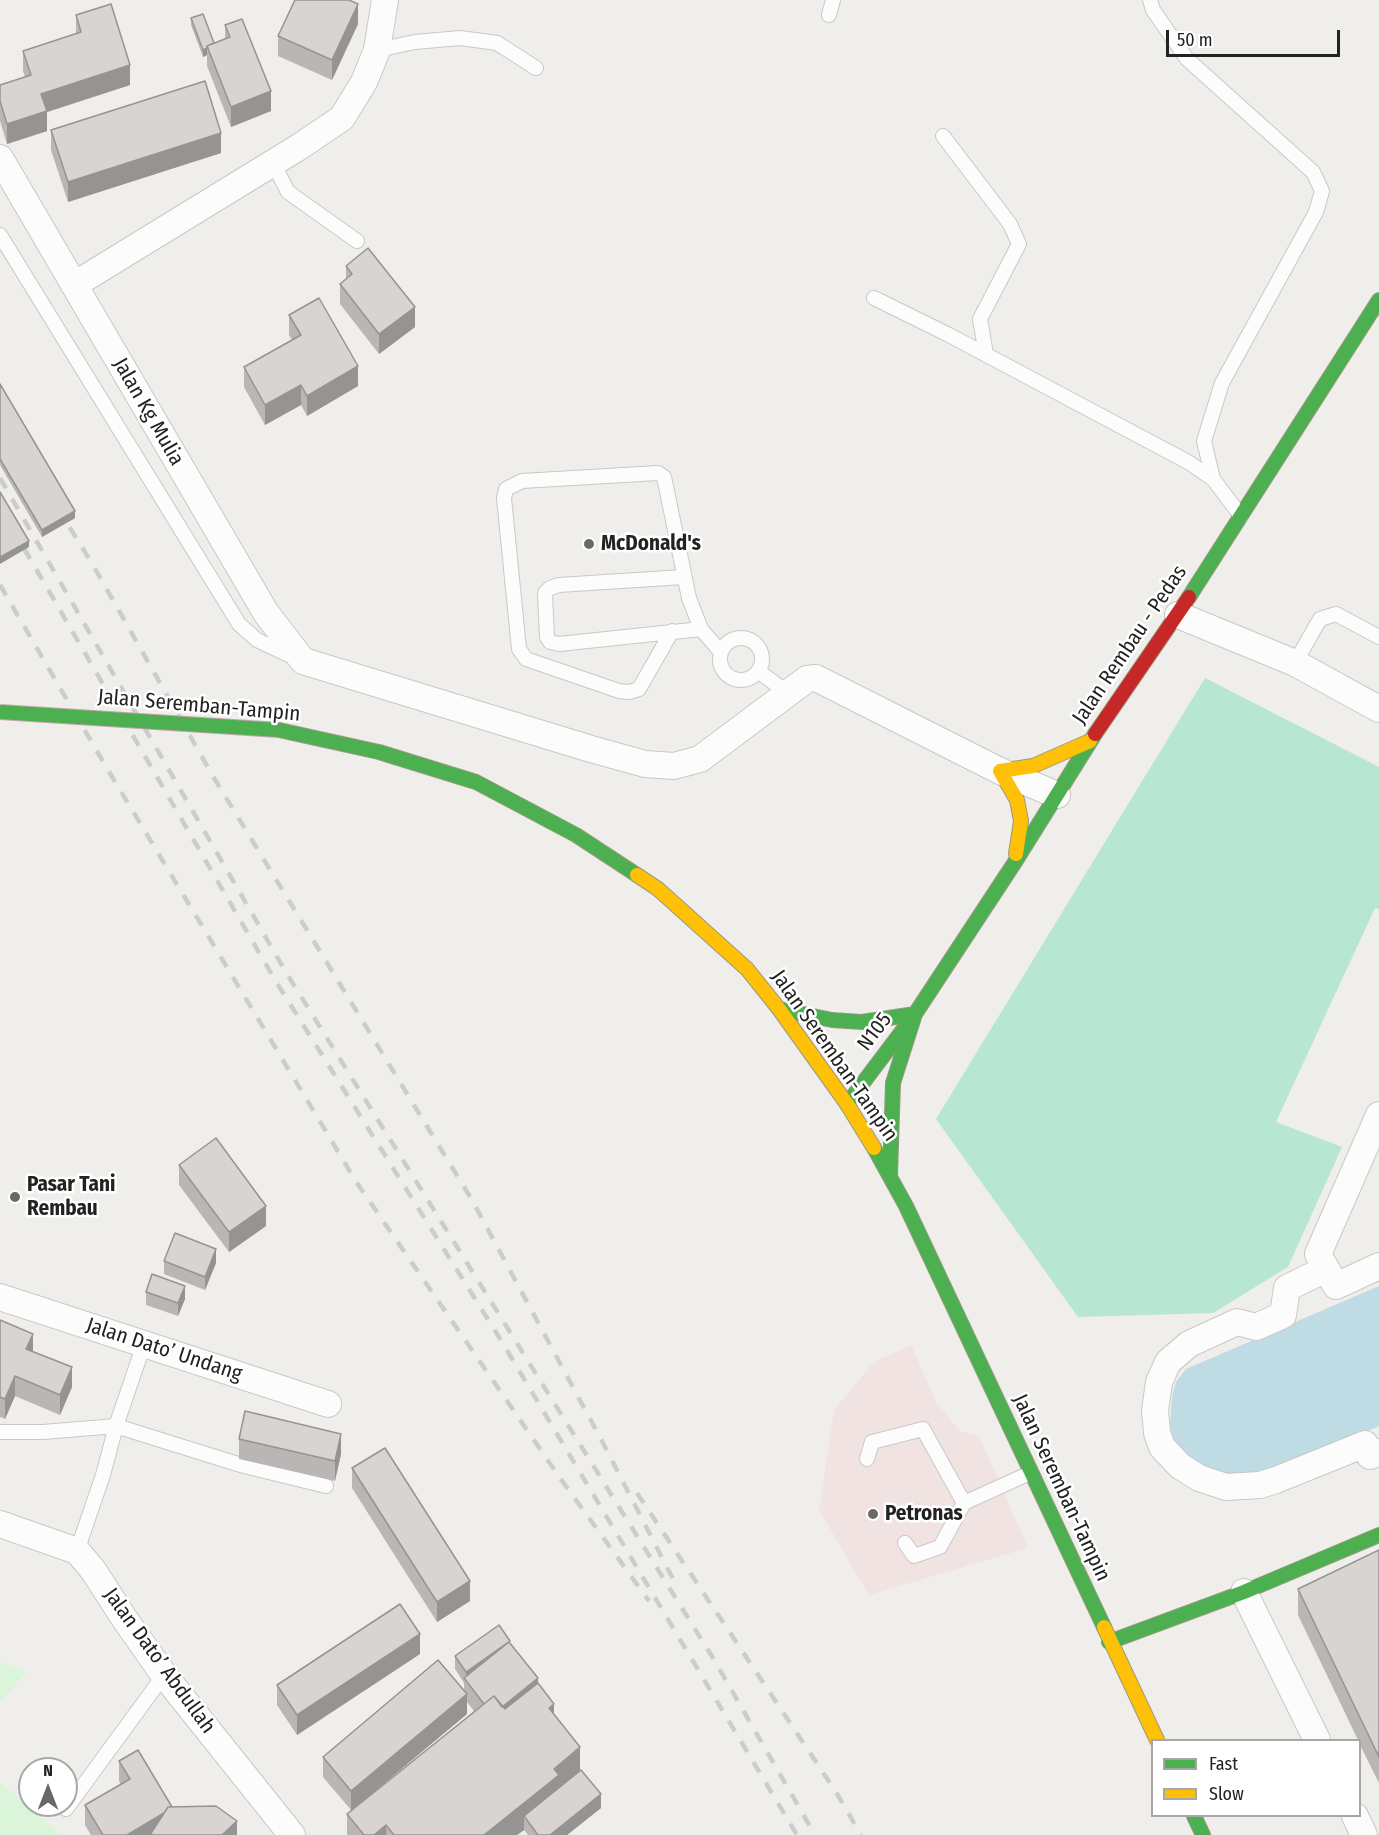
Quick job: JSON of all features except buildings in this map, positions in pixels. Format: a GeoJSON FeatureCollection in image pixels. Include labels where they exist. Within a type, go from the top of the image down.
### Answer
{"type":"FeatureCollection","features":[{"type":"Feature","properties":{"kind":"main road","name":"Jalan Rembau - Pedas"},"geometry":{"type":"LineString","coordinates":[[915,1014],[1015,862],[1090,741],[1178,615],[1240,516],[1363,336],[1379,300]]}},
{"type":"Feature","properties":{"kind":"main road","name":"Jalan Seremban-Tampin"},"geometry":{"type":"LineString","coordinates":[[0,711],[279,730],[379,753],[476,782],[576,835],[658,890],[747,969],[779,1009],[847,1104],[906,1206],[1157,1739]]}},
{"type":"Feature","properties":{"kind":"main road"},"geometry":{"type":"LineString","coordinates":[[1015,862],[1021,821],[1017,800],[1000,771],[1033,766],[1090,741]]}},
{"type":"Feature","properties":{"kind":"main road"},"geometry":{"type":"LineString","coordinates":[[779,1009],[832,1020],[862,1022],[915,1014],[893,1083],[890,1176]]}},
{"type":"Feature","properties":{"kind":"main road","name":"N105"},"geometry":{"type":"LineString","coordinates":[[847,1104],[915,1014]]}},
{"type":"Feature","properties":{"kind":"main road"},"geometry":{"type":"LineString","coordinates":[[1109,1642],[1244,1592],[1376,1537]]}},
{"type":"Feature","properties":{"kind":"main road"},"geometry":{"type":"LineString","coordinates":[[1195,1817],[1203,1835]]}},
{"type":"Feature","properties":{"kind":"street"},"geometry":{"type":"LineString","coordinates":[[74,285],[342,118],[364,82],[377,50],[385,0]]}},
{"type":"Feature","properties":{"kind":"street","name":"Jalan Kg Mulia"},"geometry":{"type":"LineString","coordinates":[[0,158],[266,613],[303,661]]}},
{"type":"Feature","properties":{"kind":"street"},"geometry":{"type":"LineString","coordinates":[[1178,615],[1295,663],[1379,709]]}},
{"type":"Feature","properties":{"kind":"street"},"geometry":{"type":"LineString","coordinates":[[303,661],[591,749],[645,764],[674,766],[700,759],[807,679],[816,678],[1000,771],[1057,795]]}},
{"type":"Feature","properties":{"kind":"street"},"geometry":{"type":"LineString","coordinates":[[1379,1115],[1318,1254],[1336,1286],[1379,1266]]}},
{"type":"Feature","properties":{"kind":"street"},"geometry":{"type":"LineString","coordinates":[[1326,1269],[1287,1288],[1283,1315],[1256,1327],[1237,1322],[1189,1344],[1168,1362],[1159,1382],[1155,1411],[1157,1433],[1162,1447],[1180,1466],[1199,1478],[1226,1487],[1260,1485],[1365,1444],[1370,1456],[1379,1452]]}},
{"type":"Feature","properties":{"kind":"street","name":"Jalan Dato’ Undang"},"geometry":{"type":"LineString","coordinates":[[0,1297],[328,1404]]}},
{"type":"Feature","properties":{"kind":"street"},"geometry":{"type":"LineString","coordinates":[[0,1524],[77,1551]]}},
{"type":"Feature","properties":{"kind":"street","name":"Jalan Dato’ Abdullah"},"geometry":{"type":"LineString","coordinates":[[77,1551],[93,1570],[164,1675],[292,1835]]}},
{"type":"Feature","properties":{"kind":"street"},"geometry":{"type":"LineString","coordinates":[[1244,1592],[1317,1739]]}},
{"type":"Feature","properties":{"kind":"street"},"geometry":{"type":"LineString","coordinates":[[1356,1817],[1364,1835]]}},
{"type":"Feature","properties":{"kind":"lane"},"geometry":{"type":"LineString","coordinates":[[829,15],[833,0]]}},
{"type":"Feature","properties":{"kind":"lane"},"geometry":{"type":"LineString","coordinates":[[1150,0],[1153,10],[1187,58],[1313,172],[1322,191],[1316,212],[1222,383],[1204,441],[1213,479]]}},
{"type":"Feature","properties":{"kind":"lane"},"geometry":{"type":"LineString","coordinates":[[377,50],[415,42],[460,38],[497,43],[536,68]]}},
{"type":"Feature","properties":{"kind":"lane"},"geometry":{"type":"LineString","coordinates":[[943,136],[1010,224],[1019,244],[980,319],[986,354]]}},
{"type":"Feature","properties":{"kind":"lane"},"geometry":{"type":"LineString","coordinates":[[273,163],[288,192],[357,241]]}},
{"type":"Feature","properties":{"kind":"lane"},"geometry":{"type":"LineString","coordinates":[[0,235],[238,624],[257,640],[303,661]]}},
{"type":"Feature","properties":{"kind":"lane"},"geometry":{"type":"LineString","coordinates":[[874,298],[986,354],[1188,462],[1213,479],[1240,516]]}},
{"type":"Feature","properties":{"kind":"lane"},"geometry":{"type":"LineString","coordinates":[[672,631],[639,689],[629,692],[526,659],[519,649],[504,498],[506,489],[522,481],[658,473],[664,477],[689,598],[701,629],[720,651]]}},
{"type":"Feature","properties":{"kind":"lane"},"geometry":{"type":"LineString","coordinates":[[684,577],[559,585],[550,588],[545,593],[547,637],[550,642],[559,645],[701,629]]}},
{"type":"Feature","properties":{"kind":"lane"},"geometry":{"type":"LineString","coordinates":[[1295,663],[1320,619],[1336,614],[1379,637]]}},
{"type":"Feature","properties":{"kind":"lane"},"geometry":{"type":"LineString","coordinates":[[738,637],[747,638],[754,642],[762,656],[758,671],[751,678],[743,680],[727,675],[719,661],[720,651],[730,640],[738,637]]}},
{"type":"Feature","properties":{"kind":"lane"},"geometry":{"type":"LineString","coordinates":[[758,671],[788,693]]}},
{"type":"Feature","properties":{"kind":"lane"},"geometry":{"type":"LineString","coordinates":[[77,1551],[144,1344]]}},
{"type":"Feature","properties":{"kind":"lane"},"geometry":{"type":"LineString","coordinates":[[0,1432],[43,1432],[116,1426],[244,1467],[326,1486]]}},
{"type":"Feature","properties":{"kind":"lane"},"geometry":{"type":"LineString","coordinates":[[867,1459],[872,1442],[923,1429],[964,1503]]}},
{"type":"Feature","properties":{"kind":"lane"},"geometry":{"type":"LineString","coordinates":[[905,1543],[914,1556],[940,1547],[964,1503],[1030,1473]]}},
{"type":"Feature","properties":{"kind":"lane"},"geometry":{"type":"LineString","coordinates":[[1376,1537],[1379,1551]]}},
{"type":"Feature","properties":{"kind":"lane"},"geometry":{"type":"LineString","coordinates":[[78,1793],[164,1675]]}},
{"type":"Feature","properties":{"kind":"shaded area"},"geometry":{"type":"Polygon","coordinates":[[[911,1345],[936,1402],[960,1431],[979,1436],[1028,1548],[869,1595],[819,1510],[834,1410],[874,1362],[911,1345]]]}},
{"type":"Feature","properties":{"kind":"green space"},"geometry":{"type":"Polygon","coordinates":[[[1205,678],[1379,767],[1379,909],[1375,908],[1276,1122],[1342,1147],[1288,1267],[1213,1313],[1078,1317],[936,1119],[1205,678]]]}},
{"type":"Feature","properties":{"kind":"green space"},"geometry":{"type":"Polygon","coordinates":[[[0,1662],[27,1672],[0,1702],[0,1662]]]}},
{"type":"Feature","properties":{"kind":"green space"},"geometry":{"type":"Polygon","coordinates":[[[0,1782],[18,1798],[18,1817],[40,1817],[61,1835],[0,1835],[0,1782]]]}},
{"type":"Feature","properties":{"kind":"water"},"geometry":{"type":"Polygon","coordinates":[[[1379,1286],[1379,1426],[1259,1477],[1213,1478],[1176,1446],[1170,1425],[1172,1397],[1176,1382],[1186,1369],[1379,1286]]]}},
{"type":"Feature","properties":{"kind":"railway"},"geometry":{"type":"LineString","coordinates":[[0,478],[287,974],[713,1658],[815,1835]]}},
{"type":"Feature","properties":{"kind":"railway"},"geometry":{"type":"LineString","coordinates":[[0,507],[275,980],[499,1337],[797,1835]]}},
{"type":"Feature","properties":{"kind":"railway"},"geometry":{"type":"LineString","coordinates":[[57,507],[93,565],[214,778],[472,1200],[602,1441],[673,1579]]}},
{"type":"Feature","properties":{"kind":"railway"},"geometry":{"type":"LineString","coordinates":[[0,585],[105,765],[357,1183],[560,1478],[649,1601]]}},
{"type":"Feature","properties":{"kind":"railway"},"geometry":{"type":"LineString","coordinates":[[637,1493],[836,1792],[861,1835]]}},
{"type":"Feature","properties":{"kind":"traffic: fast"},"geometry":{"type":"LineString","coordinates":[[1189,597],[1379,300]]}},
{"type":"Feature","properties":{"kind":"traffic: fast"},"geometry":{"type":"LineString","coordinates":[[0,712],[279,730]]}},
{"type":"Feature","properties":{"kind":"traffic: fast"},"geometry":{"type":"LineString","coordinates":[[279,730],[379,752],[476,782],[576,835],[637,875]]}},
{"type":"Feature","properties":{"kind":"traffic: fast"},"geometry":{"type":"LineString","coordinates":[[847,1104],[915,1014],[1015,862],[1095,734]]}},
{"type":"Feature","properties":{"kind":"traffic: fast"},"geometry":{"type":"LineString","coordinates":[[779,1009],[832,1020],[862,1022],[915,1014],[893,1083],[890,1176]]}},
{"type":"Feature","properties":{"kind":"traffic: fast"},"geometry":{"type":"LineString","coordinates":[[874,1148],[906,1206],[1104,1627]]}},
{"type":"Feature","properties":{"kind":"traffic: fast"},"geometry":{"type":"LineString","coordinates":[[1109,1642],[1244,1592],[1379,1535]]}},
{"type":"Feature","properties":{"kind":"traffic: fast"},"geometry":{"type":"LineString","coordinates":[[1194,1817],[1203,1835]]}},
{"type":"Feature","properties":{"kind":"traffic: slow"},"geometry":{"type":"LineString","coordinates":[[1016,854],[1021,821],[1017,800],[1000,771],[1033,766],[1090,741]]}},
{"type":"Feature","properties":{"kind":"traffic: slow"},"geometry":{"type":"LineString","coordinates":[[637,875],[658,889],[747,969],[779,1009],[847,1104],[874,1148]]}},
{"type":"Feature","properties":{"kind":"traffic: slow"},"geometry":{"type":"LineString","coordinates":[[1104,1627],[1157,1739]]}},
{"type":"Feature","properties":{"kind":"traffic: jam"},"geometry":{"type":"LineString","coordinates":[[1095,734],[1189,597]]}},
{"type":"Feature","properties":{"kind":"place","name":"McDonald's"},"geometry":{"type":"Point","coordinates":[589,544]}},
{"type":"Feature","properties":{"kind":"place","name":"Pasar Tani Rembau"},"geometry":{"type":"Point","coordinates":[15,1197]}},
{"type":"Feature","properties":{"kind":"place","name":"Petronas"},"geometry":{"type":"Point","coordinates":[873,1514]}}]}
